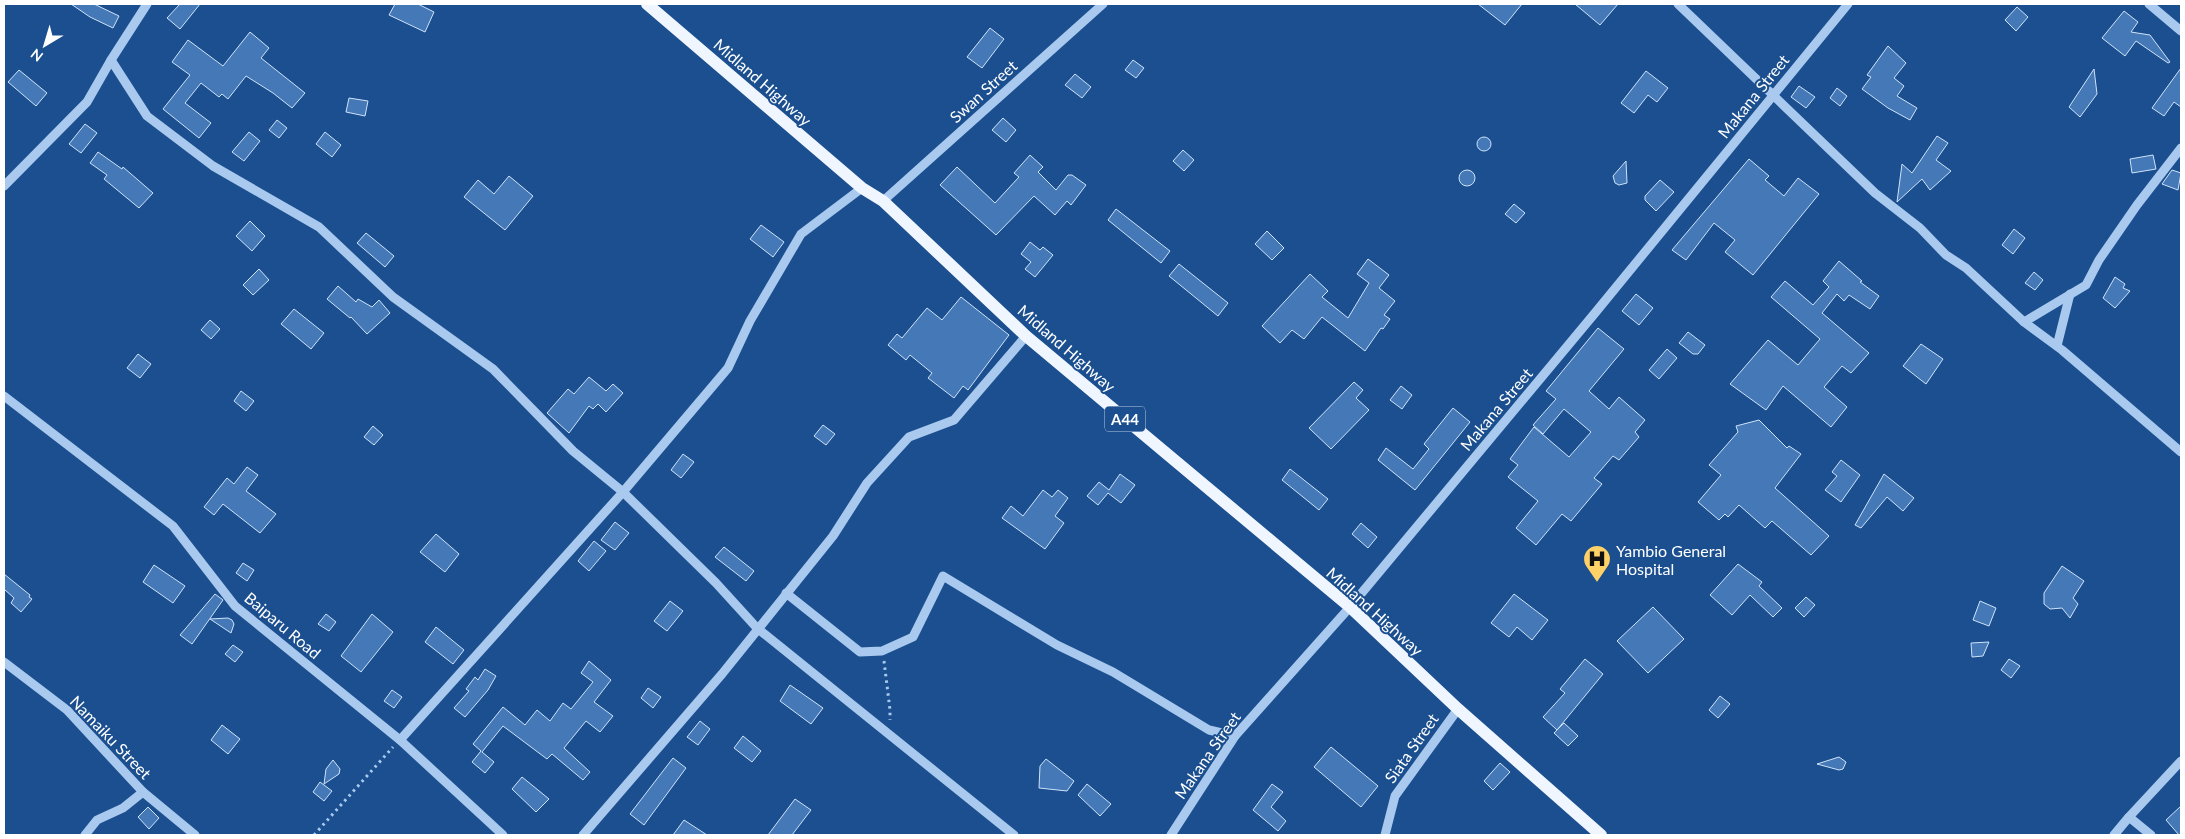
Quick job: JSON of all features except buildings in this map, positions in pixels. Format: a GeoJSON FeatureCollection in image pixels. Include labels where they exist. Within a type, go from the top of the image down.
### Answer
{"type":"FeatureCollection","features":[{"type":"Feature","properties":{"kind":"main road","name":"Midland Highway"},"geometry":{"type":"LineString","coordinates":[[648,4],[862,188],[883,201],[1026,336],[1350,607],[1458,708],[1602,835]]}},
{"type":"Feature","properties":{"kind":"street"},"geometry":{"type":"LineString","coordinates":[[4,186],[87,102],[147,4]]}},
{"type":"Feature","properties":{"kind":"street","name":"Swan Street"},"geometry":{"type":"LineString","coordinates":[[883,201],[1103,4]]}},
{"type":"Feature","properties":{"kind":"street"},"geometry":{"type":"LineString","coordinates":[[1678,4],[1875,193],[1920,228],[1946,255],[1966,268],[2024,322],[2056,346],[2181,452]]}},
{"type":"Feature","properties":{"kind":"street","name":"Makana Street"},"geometry":{"type":"LineString","coordinates":[[1171,835],[1235,736],[1350,607],[1848,4]]}},
{"type":"Feature","properties":{"kind":"street"},"geometry":{"type":"LineString","coordinates":[[2149,4],[2181,31]]}},
{"type":"Feature","properties":{"kind":"street"},"geometry":{"type":"LineString","coordinates":[[111,60],[147,116],[213,166],[319,227],[393,297],[493,369],[573,451],[623,492],[716,583],[757,628],[1014,835]]}},
{"type":"Feature","properties":{"kind":"street"},"geometry":{"type":"LineString","coordinates":[[2024,322],[2086,285],[2100,260],[2137,205],[2181,148]]}},
{"type":"Feature","properties":{"kind":"street"},"geometry":{"type":"LineString","coordinates":[[400,740],[623,492],[728,368],[750,321],[801,234],[862,188]]}},
{"type":"Feature","properties":{"kind":"street"},"geometry":{"type":"LineString","coordinates":[[2056,346],[2070,294]]}},
{"type":"Feature","properties":{"kind":"street"},"geometry":{"type":"LineString","coordinates":[[582,835],[674,731],[833,536],[867,483],[909,437],[954,420],[1026,336]]}},
{"type":"Feature","properties":{"kind":"street","name":"Baiparu Road"},"geometry":{"type":"LineString","coordinates":[[4,396],[173,526],[235,606],[400,740],[503,835]]}},
{"type":"Feature","properties":{"kind":"street"},"geometry":{"type":"LineString","coordinates":[[786,593],[860,652],[882,651],[913,637],[943,576],[1057,645],[1112,672],[1209,730],[1235,736]]}},
{"type":"Feature","properties":{"kind":"street","name":"Namaiku Street"},"geometry":{"type":"LineString","coordinates":[[4,662],[67,710],[143,792],[195,835]]}},
{"type":"Feature","properties":{"kind":"street","name":"Siata Street"},"geometry":{"type":"LineString","coordinates":[[1385,835],[1396,796],[1458,708]]}},
{"type":"Feature","properties":{"kind":"street"},"geometry":{"type":"LineString","coordinates":[[2114,835],[2128,817],[2181,761]]}},
{"type":"Feature","properties":{"kind":"street"},"geometry":{"type":"LineString","coordinates":[[85,835],[97,820],[123,808],[143,792]]}},
{"type":"Feature","properties":{"kind":"street"},"geometry":{"type":"LineString","coordinates":[[2128,817],[2151,835]]}},
{"type":"Feature","properties":{"kind":"path"},"geometry":{"type":"LineString","coordinates":[[882,651],[890,710],[889,735]]}},
{"type":"Feature","properties":{"kind":"path"},"geometry":{"type":"LineString","coordinates":[[314,835],[400,740]]}},
{"type":"Feature","properties":{"kind":"place","name":"Yambio General Hospital"},"geometry":{"type":"Point","coordinates":[1597,583]}}]}
